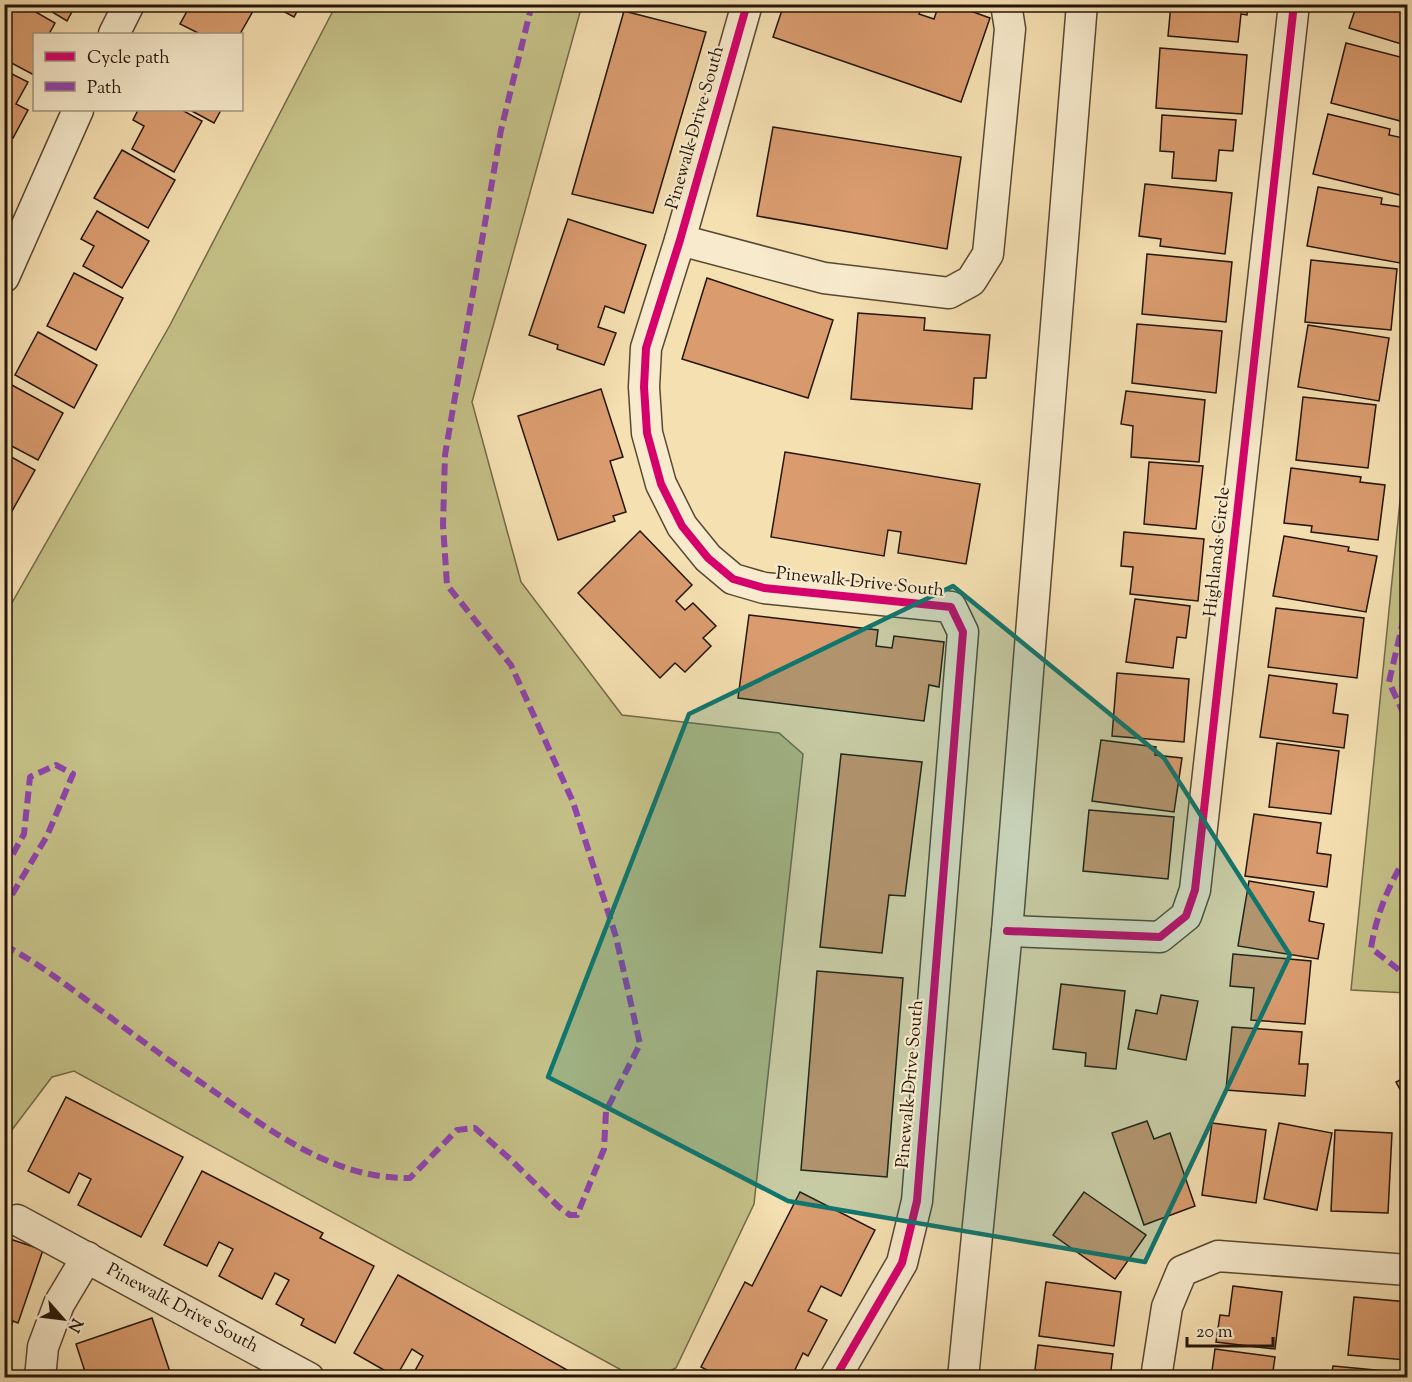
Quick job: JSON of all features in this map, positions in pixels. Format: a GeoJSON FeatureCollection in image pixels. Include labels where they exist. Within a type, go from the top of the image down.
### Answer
{"type":"FeatureCollection","features":[{"type":"Feature","properties":{"kind":"street"},"geometry":{"type":"LineString","coordinates":[[114,33],[129,4]]}},
{"type":"Feature","properties":{"kind":"street","name":"Pinewalk Drive South"},"geometry":{"type":"LineString","coordinates":[[747,4],[680,240],[646,348],[644,387],[647,433],[661,484],[682,526],[708,558],[733,579],[764,588],[951,607],[963,632],[916,1201],[902,1263],[835,1377]]}},
{"type":"Feature","properties":{"kind":"street"},"geometry":{"type":"LineString","coordinates":[[680,240],[824,278],[949,293],[971,281],[988,254],[1010,29],[1006,4]]}},
{"type":"Feature","properties":{"kind":"street"},"geometry":{"type":"LineString","coordinates":[[963,1377],[1007,931],[1082,4]]}},
{"type":"Feature","properties":{"kind":"street","name":"Highlands Circle"},"geometry":{"type":"LineString","coordinates":[[1007,931],[1160,937],[1186,916],[1196,890],[1294,4]]}},
{"type":"Feature","properties":{"kind":"street"},"geometry":{"type":"LineString","coordinates":[[4,277],[78,111]]}},
{"type":"Feature","properties":{"kind":"street","name":"Pinewalk Drive South"},"geometry":{"type":"LineString","coordinates":[[16,1220],[309,1377]]}},
{"type":"Feature","properties":{"kind":"street"},"geometry":{"type":"LineString","coordinates":[[1156,1377],[1167,1306],[1182,1270],[1218,1256],[1407,1270]]}},
{"type":"Feature","properties":{"kind":"street","name":"Pinewalk Drive South"},"geometry":{"type":"LineString","coordinates":[[40,1377],[44,1347],[59,1304],[87,1257]]}},
{"type":"Feature","properties":{"kind":"highlighted area"},"geometry":{"type":"Polygon","coordinates":[[[953,586],[1164,758],[1290,955],[1145,1262],[788,1201],[548,1077],[689,714],[953,586]]]}},
{"type":"Feature","properties":{"kind":"shaded area"},"geometry":{"type":"Polygon","coordinates":[[[336,5],[582,5],[472,402],[521,582],[622,715],[779,733],[803,754],[754,1204],[676,1368],[656,1377],[634,1377],[74,1071],[52,1077],[5,1139],[5,615],[170,325],[336,5]]]}},
{"type":"Feature","properties":{"kind":"shaded area"},"geometry":{"type":"Polygon","coordinates":[[[1407,431],[1407,993],[1351,990],[1407,431]]]}},
{"type":"Feature","properties":{"kind":"building"},"geometry":{"type":"Polygon","coordinates":[[[12,4],[22,4],[55,23],[50,33],[33,33],[33,74],[4,59],[4,18],[12,4]]]}},
{"type":"Feature","properties":{"kind":"building"},"geometry":{"type":"Polygon","coordinates":[[[39,4],[76,4],[67,21],[39,4]]]}},
{"type":"Feature","properties":{"kind":"building"},"geometry":{"type":"Polygon","coordinates":[[[191,4],[257,4],[241,33],[198,33],[180,24],[191,4]]]}},
{"type":"Feature","properties":{"kind":"building"},"geometry":{"type":"Polygon","coordinates":[[[270,4],[301,4],[294,17],[270,4]]]}},
{"type":"Feature","properties":{"kind":"building"},"geometry":{"type":"Polygon","coordinates":[[[784,4],[923,4],[919,14],[934,19],[939,4],[951,4],[990,18],[961,102],[773,37],[784,4]]]}},
{"type":"Feature","properties":{"kind":"building"},"geometry":{"type":"Polygon","coordinates":[[[1171,4],[1248,4],[1247,15],[1241,14],[1238,42],[1168,36],[1171,4]]]}},
{"type":"Feature","properties":{"kind":"building"},"geometry":{"type":"Polygon","coordinates":[[[1357,4],[1408,4],[1408,46],[1349,28],[1357,4]]]}},
{"type":"Feature","properties":{"kind":"building"},"geometry":{"type":"Polygon","coordinates":[[[624,11],[706,32],[653,213],[572,194],[624,11]]]}},
{"type":"Feature","properties":{"kind":"building"},"geometry":{"type":"Polygon","coordinates":[[[1346,43],[1408,59],[1408,123],[1331,103],[1346,43]]]}},
{"type":"Feature","properties":{"kind":"building"},"geometry":{"type":"Polygon","coordinates":[[[1160,48],[1247,55],[1242,114],[1156,108],[1160,48]]]}},
{"type":"Feature","properties":{"kind":"building"},"geometry":{"type":"Polygon","coordinates":[[[4,70],[28,82],[16,104],[28,110],[13,138],[4,134],[4,70]]]}},
{"type":"Feature","properties":{"kind":"building"},"geometry":{"type":"Polygon","coordinates":[[[138,111],[184,111],[202,121],[174,172],[132,149],[144,126],[133,120],[138,111]]]}},
{"type":"Feature","properties":{"kind":"building"},"geometry":{"type":"Polygon","coordinates":[[[192,111],[220,111],[214,123],[192,111]]]}},
{"type":"Feature","properties":{"kind":"building"},"geometry":{"type":"Polygon","coordinates":[[[1328,114],[1390,129],[1389,135],[1408,139],[1408,197],[1313,174],[1328,114]]]}},
{"type":"Feature","properties":{"kind":"building"},"geometry":{"type":"Polygon","coordinates":[[[1162,115],[1236,120],[1233,151],[1219,150],[1216,181],[1172,178],[1174,152],[1160,151],[1162,115]]]}},
{"type":"Feature","properties":{"kind":"building"},"geometry":{"type":"Polygon","coordinates":[[[773,127],[961,157],[947,249],[757,216],[773,127]]]}},
{"type":"Feature","properties":{"kind":"building"},"geometry":{"type":"Polygon","coordinates":[[[122,150],[175,180],[148,228],[94,198],[122,150]]]}},
{"type":"Feature","properties":{"kind":"building"},"geometry":{"type":"Polygon","coordinates":[[[1145,184],[1232,193],[1225,254],[1160,246],[1161,239],[1139,236],[1145,184]]]}},
{"type":"Feature","properties":{"kind":"building"},"geometry":{"type":"Polygon","coordinates":[[[1318,187],[1382,198],[1381,204],[1408,208],[1408,221],[1400,263],[1307,246],[1318,187]]]}},
{"type":"Feature","properties":{"kind":"building"},"geometry":{"type":"Polygon","coordinates":[[[97,211],[149,241],[122,288],[83,266],[94,246],[81,239],[97,211]]]}},
{"type":"Feature","properties":{"kind":"building"},"geometry":{"type":"Polygon","coordinates":[[[568,219],[646,245],[624,313],[605,306],[598,327],[616,333],[604,365],[557,349],[558,345],[529,335],[568,219]]]}},
{"type":"Feature","properties":{"kind":"building"},"geometry":{"type":"Polygon","coordinates":[[[1147,254],[1232,262],[1226,322],[1142,314],[1147,254]]]}},
{"type":"Feature","properties":{"kind":"building"},"geometry":{"type":"Polygon","coordinates":[[[1311,260],[1397,269],[1391,330],[1305,322],[1311,260]]]}},
{"type":"Feature","properties":{"kind":"building"},"geometry":{"type":"Polygon","coordinates":[[[74,273],[123,298],[96,350],[47,326],[74,273]]]}},
{"type":"Feature","properties":{"kind":"building"},"geometry":{"type":"Polygon","coordinates":[[[707,278],[833,320],[808,398],[682,359],[707,278]]]}},
{"type":"Feature","properties":{"kind":"building"},"geometry":{"type":"Polygon","coordinates":[[[858,313],[925,318],[924,330],[990,335],[986,378],[974,378],[972,409],[851,399],[858,313]]]}},
{"type":"Feature","properties":{"kind":"building"},"geometry":{"type":"Polygon","coordinates":[[[1137,324],[1222,331],[1216,393],[1132,383],[1137,324]]]}},
{"type":"Feature","properties":{"kind":"building"},"geometry":{"type":"Polygon","coordinates":[[[1308,325],[1389,338],[1379,401],[1298,387],[1308,325]]]}},
{"type":"Feature","properties":{"kind":"building"},"geometry":{"type":"Polygon","coordinates":[[[38,332],[97,365],[74,408],[15,375],[38,332]]]}},
{"type":"Feature","properties":{"kind":"building"},"geometry":{"type":"Polygon","coordinates":[[[10,384],[63,413],[38,460],[4,442],[4,395],[10,384]]]}},
{"type":"Feature","properties":{"kind":"building"},"geometry":{"type":"Polygon","coordinates":[[[601,389],[623,457],[610,461],[626,512],[613,516],[615,521],[558,540],[518,416],[601,389]]]}},
{"type":"Feature","properties":{"kind":"building"},"geometry":{"type":"Polygon","coordinates":[[[1126,391],[1205,400],[1199,462],[1131,457],[1133,426],[1121,424],[1126,391]]]}},
{"type":"Feature","properties":{"kind":"building"},"geometry":{"type":"Polygon","coordinates":[[[1303,397],[1376,405],[1368,468],[1296,460],[1303,397]]]}},
{"type":"Feature","properties":{"kind":"building"},"geometry":{"type":"Polygon","coordinates":[[[785,452],[980,484],[966,564],[898,553],[901,532],[888,530],[884,556],[771,537],[785,452]]]}},
{"type":"Feature","properties":{"kind":"building"},"geometry":{"type":"Polygon","coordinates":[[[4,453],[35,470],[7,520],[4,519],[4,453]]]}},
{"type":"Feature","properties":{"kind":"building"},"geometry":{"type":"Polygon","coordinates":[[[1149,462],[1203,466],[1196,529],[1144,524],[1149,462]]]}},
{"type":"Feature","properties":{"kind":"building"},"geometry":{"type":"Polygon","coordinates":[[[1291,468],[1361,477],[1360,482],[1385,485],[1378,540],[1311,532],[1312,526],[1284,523],[1291,468]]]}},
{"type":"Feature","properties":{"kind":"building"},"geometry":{"type":"Polygon","coordinates":[[[640,531],[692,585],[676,601],[685,610],[693,603],[716,626],[703,638],[711,646],[685,672],[675,663],[660,678],[578,593],[640,531]]]}},
{"type":"Feature","properties":{"kind":"building"},"geometry":{"type":"Polygon","coordinates":[[[1124,532],[1204,539],[1198,601],[1130,594],[1133,567],[1121,566],[1124,532]]]}},
{"type":"Feature","properties":{"kind":"building"},"geometry":{"type":"Polygon","coordinates":[[[1284,536],[1349,547],[1348,551],[1377,556],[1366,612],[1273,596],[1284,536]]]}},
{"type":"Feature","properties":{"kind":"building"},"geometry":{"type":"Polygon","coordinates":[[[1135,599],[1190,606],[1186,638],[1177,637],[1173,668],[1126,662],[1135,599]]]}},
{"type":"Feature","properties":{"kind":"building"},"geometry":{"type":"Polygon","coordinates":[[[1276,608],[1364,618],[1357,678],[1268,667],[1276,608]]]}},
{"type":"Feature","properties":{"kind":"building"},"geometry":{"type":"Polygon","coordinates":[[[749,615],[878,630],[876,646],[892,648],[894,636],[944,642],[939,687],[929,685],[924,721],[738,698],[749,615]]]}},
{"type":"Feature","properties":{"kind":"building"},"geometry":{"type":"Polygon","coordinates":[[[1117,673],[1189,679],[1184,742],[1112,736],[1117,673]]]}},
{"type":"Feature","properties":{"kind":"building"},"geometry":{"type":"Polygon","coordinates":[[[1269,675],[1337,684],[1333,713],[1348,715],[1344,748],[1260,737],[1269,675]]]}},
{"type":"Feature","properties":{"kind":"building"},"geometry":{"type":"Polygon","coordinates":[[[1101,740],[1156,747],[1155,755],[1182,758],[1174,812],[1092,801],[1101,740]]]}},
{"type":"Feature","properties":{"kind":"building"},"geometry":{"type":"Polygon","coordinates":[[[1277,743],[1339,751],[1331,814],[1269,807],[1277,743]]]}},
{"type":"Feature","properties":{"kind":"building"},"geometry":{"type":"Polygon","coordinates":[[[841,754],[922,762],[905,896],[889,895],[882,953],[820,947],[841,754]]]}},
{"type":"Feature","properties":{"kind":"building"},"geometry":{"type":"Polygon","coordinates":[[[1089,810],[1174,817],[1168,879],[1083,871],[1089,810]]]}},
{"type":"Feature","properties":{"kind":"building"},"geometry":{"type":"Polygon","coordinates":[[[1254,814],[1321,823],[1317,853],[1331,855],[1327,887],[1245,876],[1254,814]]]}},
{"type":"Feature","properties":{"kind":"building"},"geometry":{"type":"Polygon","coordinates":[[[1249,881],[1314,892],[1309,921],[1324,924],[1318,959],[1238,946],[1249,881]]]}},
{"type":"Feature","properties":{"kind":"building"},"geometry":{"type":"Polygon","coordinates":[[[1233,954],[1311,961],[1305,1024],[1251,1020],[1254,988],[1230,986],[1233,954]]]}},
{"type":"Feature","properties":{"kind":"building"},"geometry":{"type":"Polygon","coordinates":[[[817,971],[903,978],[887,1177],[801,1170],[817,971]]]}},
{"type":"Feature","properties":{"kind":"building"},"geometry":{"type":"Polygon","coordinates":[[[1061,984],[1125,991],[1116,1069],[1085,1066],[1086,1053],[1053,1049],[1061,984]]]}},
{"type":"Feature","properties":{"kind":"building"},"geometry":{"type":"Polygon","coordinates":[[[1161,995],[1198,1001],[1186,1060],[1128,1049],[1136,1010],[1157,1014],[1161,995]]]}},
{"type":"Feature","properties":{"kind":"building"},"geometry":{"type":"Polygon","coordinates":[[[1232,1027],[1302,1032],[1299,1064],[1308,1064],[1305,1096],[1226,1090],[1232,1027]]]}},
{"type":"Feature","properties":{"kind":"building"},"geometry":{"type":"Polygon","coordinates":[[[1408,1076],[1408,1104],[1396,1082],[1408,1076]]]}},
{"type":"Feature","properties":{"kind":"building"},"geometry":{"type":"Polygon","coordinates":[[[66,1097],[183,1157],[141,1237],[78,1205],[91,1179],[79,1173],[69,1193],[28,1171],[66,1097]]]}},
{"type":"Feature","properties":{"kind":"building"},"geometry":{"type":"Polygon","coordinates":[[[1147,1121],[1154,1139],[1170,1133],[1195,1206],[1144,1225],[1112,1133],[1147,1121]]]}},
{"type":"Feature","properties":{"kind":"building"},"geometry":{"type":"Polygon","coordinates":[[[1212,1123],[1266,1130],[1256,1203],[1202,1195],[1212,1123]]]}},
{"type":"Feature","properties":{"kind":"building"},"geometry":{"type":"Polygon","coordinates":[[[1279,1123],[1332,1133],[1317,1210],[1264,1199],[1279,1123]]]}},
{"type":"Feature","properties":{"kind":"building"},"geometry":{"type":"Polygon","coordinates":[[[1335,1130],[1392,1133],[1388,1213],[1331,1211],[1335,1130]]]}},
{"type":"Feature","properties":{"kind":"building"},"geometry":{"type":"Polygon","coordinates":[[[202,1171],[323,1233],[320,1238],[374,1266],[335,1343],[301,1325],[304,1319],[276,1304],[289,1280],[275,1273],[262,1299],[219,1276],[233,1249],[219,1242],[207,1266],[164,1245],[202,1171]]]}},
{"type":"Feature","properties":{"kind":"building"},"geometry":{"type":"Polygon","coordinates":[[[800,1192],[875,1230],[841,1296],[821,1286],[808,1311],[827,1320],[808,1356],[803,1353],[791,1378],[722,1378],[701,1367],[745,1282],[752,1286],[800,1192]]]}},
{"type":"Feature","properties":{"kind":"building"},"geometry":{"type":"Polygon","coordinates":[[[1084,1192],[1146,1235],[1115,1279],[1053,1235],[1084,1192]]]}},
{"type":"Feature","properties":{"kind":"building"},"geometry":{"type":"Polygon","coordinates":[[[4,1237],[43,1250],[18,1323],[13,1321],[4,1345],[4,1237]]]}},
{"type":"Feature","properties":{"kind":"building"},"geometry":{"type":"Polygon","coordinates":[[[398,1275],[569,1371],[565,1378],[411,1378],[423,1356],[412,1349],[396,1377],[354,1353],[398,1275]]]}},
{"type":"Feature","properties":{"kind":"building"},"geometry":{"type":"Polygon","coordinates":[[[1046,1282],[1121,1292],[1114,1346],[1039,1336],[1046,1282]]]}},
{"type":"Feature","properties":{"kind":"building"},"geometry":{"type":"Polygon","coordinates":[[[1233,1286],[1282,1292],[1275,1349],[1216,1342],[1220,1315],[1229,1316],[1233,1286]]]}},
{"type":"Feature","properties":{"kind":"building"},"geometry":{"type":"Polygon","coordinates":[[[1354,1297],[1408,1302],[1406,1360],[1348,1355],[1354,1297]]]}},
{"type":"Feature","properties":{"kind":"building"},"geometry":{"type":"Polygon","coordinates":[[[152,1318],[172,1378],[87,1378],[76,1344],[152,1318]]]}},
{"type":"Feature","properties":{"kind":"building"},"geometry":{"type":"Polygon","coordinates":[[[1038,1345],[1113,1354],[1110,1378],[1034,1378],[1038,1345]]]}},
{"type":"Feature","properties":{"kind":"building"},"geometry":{"type":"Polygon","coordinates":[[[1215,1349],[1275,1357],[1272,1378],[1211,1378],[1215,1349]]]}},
{"type":"Feature","properties":{"kind":"building"},"geometry":{"type":"Polygon","coordinates":[[[1333,1366],[1407,1373],[1407,1378],[1331,1378],[1333,1366]]]}},
{"type":"Feature","properties":{"kind":"marked path"},"geometry":{"type":"LineString","coordinates":[[4,945],[45,970],[267,1128],[335,1164],[359,1172],[410,1178],[457,1130],[475,1128],[559,1207],[570,1215],[577,1215],[604,1149],[606,1111],[640,1044],[616,937],[573,802],[511,665],[447,585],[443,525],[445,455],[501,130],[532,4]]}},
{"type":"Feature","properties":{"kind":"marked path"},"geometry":{"type":"LineString","coordinates":[[1408,600],[1389,682],[1408,723]]}},
{"type":"Feature","properties":{"kind":"marked path"},"geometry":{"type":"LineString","coordinates":[[4,870],[24,834],[30,777],[56,765],[73,774],[47,836],[4,908]]}},
{"type":"Feature","properties":{"kind":"marked path"},"geometry":{"type":"LineString","coordinates":[[1408,853],[1385,899],[1371,948],[1408,977]]}},
{"type":"Feature","properties":{"kind":"cycle path"},"geometry":{"type":"LineString","coordinates":[[747,4],[680,240],[646,348],[644,387],[647,433],[661,484],[682,526],[708,558],[733,579],[764,588],[951,607],[963,632],[917,1201],[902,1263],[835,1378]]}},
{"type":"Feature","properties":{"kind":"cycle path"},"geometry":{"type":"LineString","coordinates":[[1007,931],[1160,937],[1186,916],[1195,890],[1294,4]]}}]}
